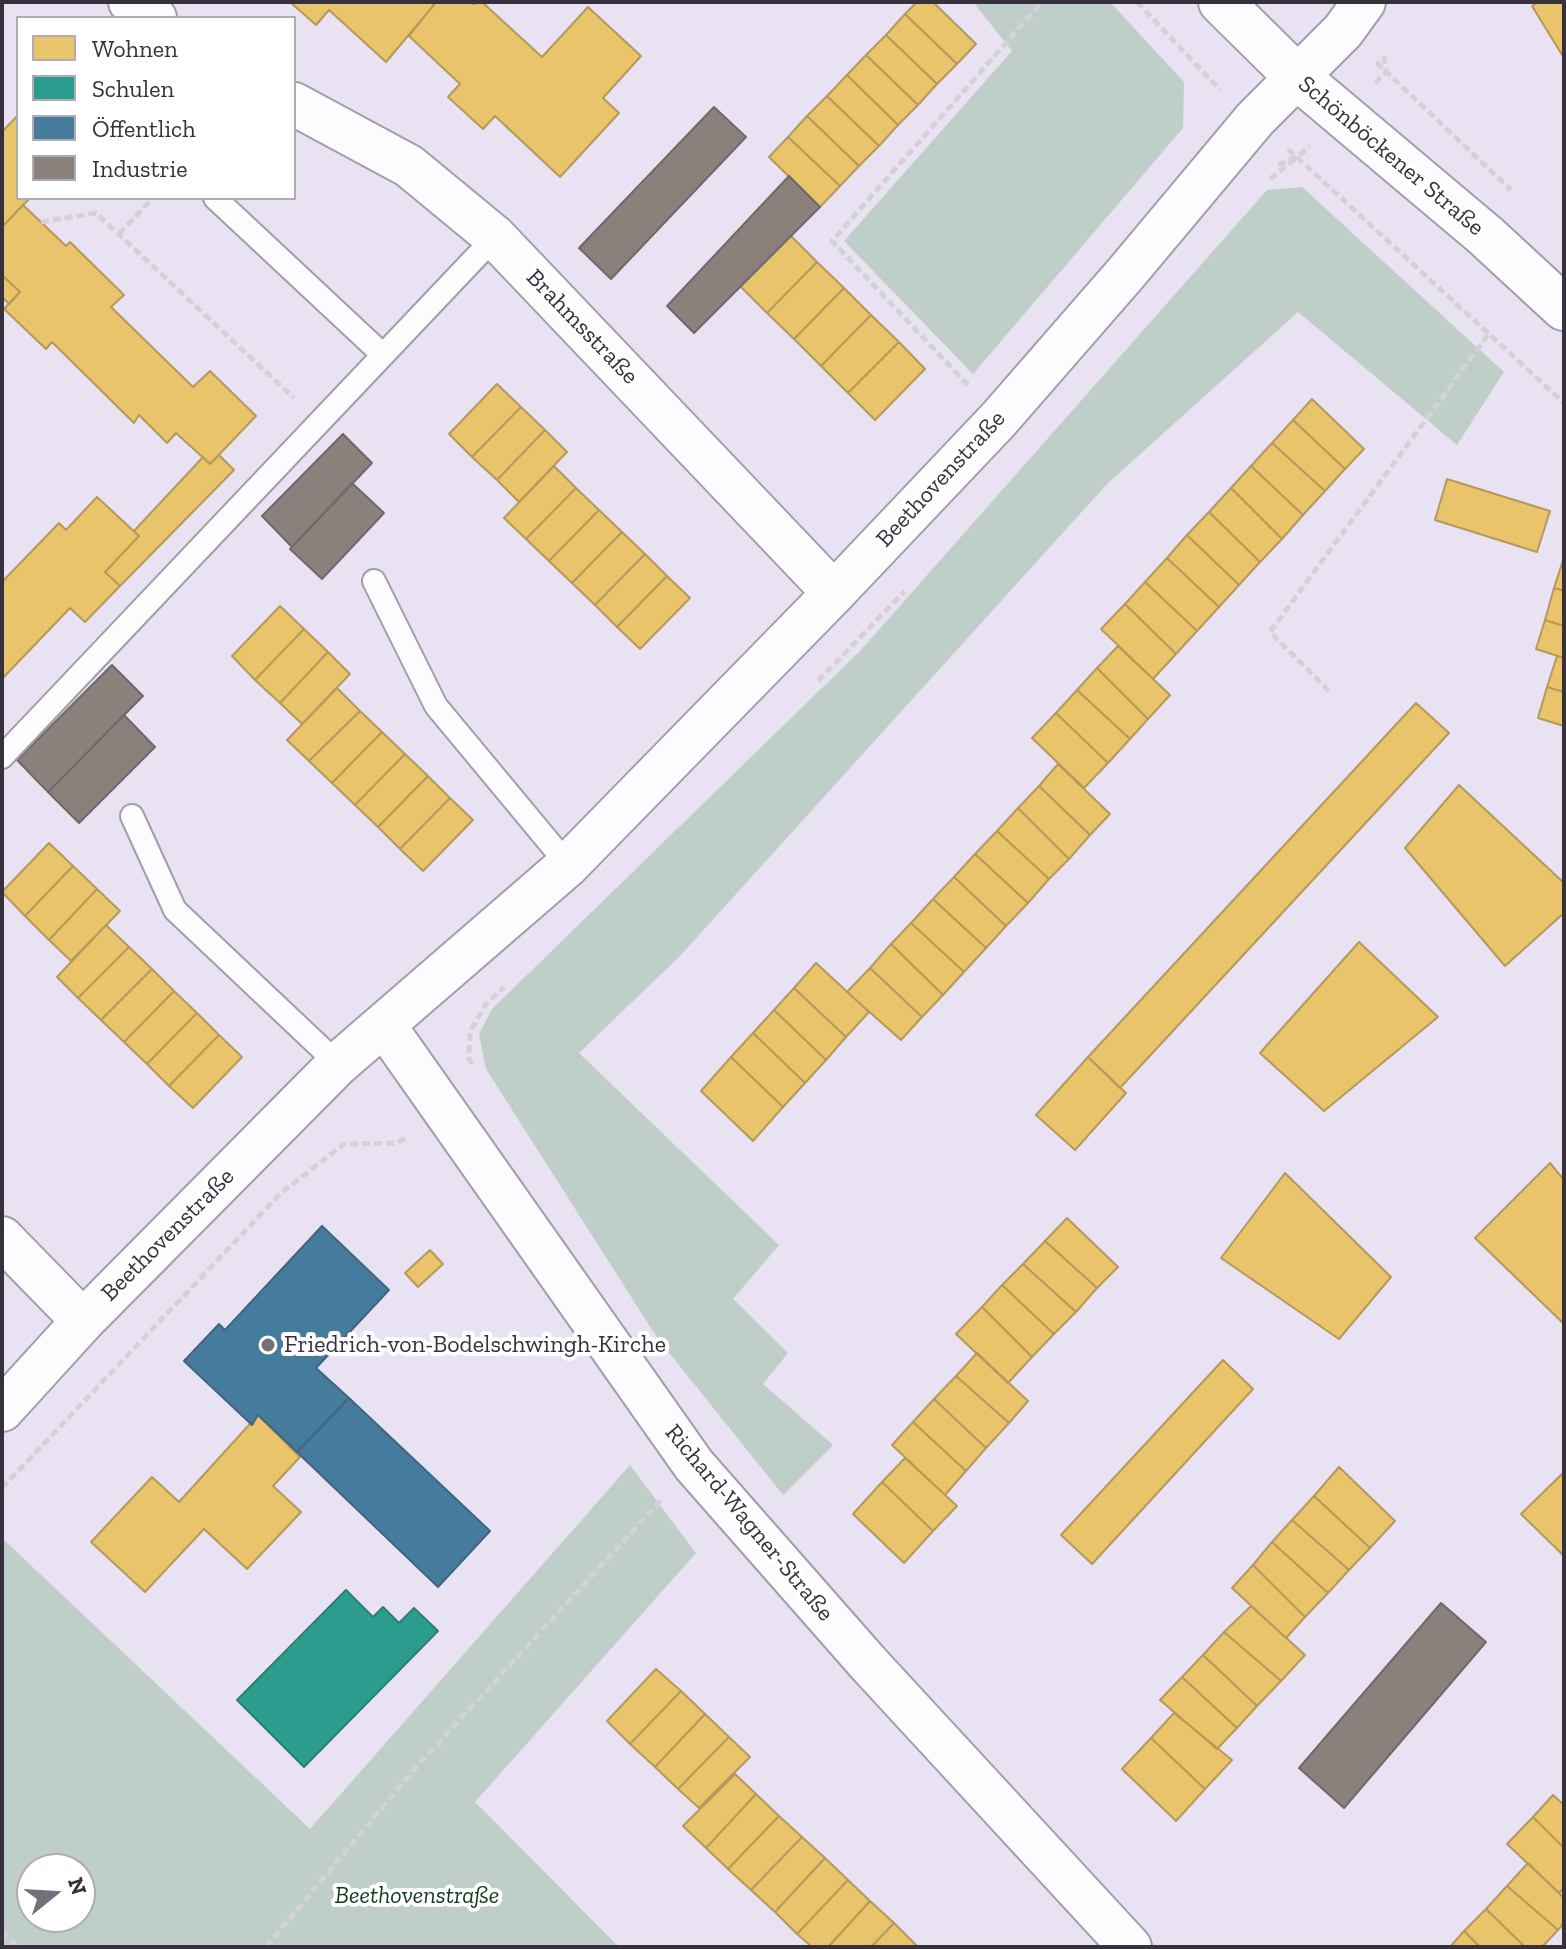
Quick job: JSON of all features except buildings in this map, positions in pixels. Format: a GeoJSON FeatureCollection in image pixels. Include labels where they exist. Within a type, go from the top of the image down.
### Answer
{"type":"FeatureCollection","features":[{"type":"Feature","properties":{"kind":"main road","name":"Schönböckener Straße"},"geometry":{"type":"LineString","coordinates":[[1221,2],[1296,76],[1486,236],[1564,308]]}},
{"type":"Feature","properties":{"kind":"street"},"geometry":{"type":"LineString","coordinates":[[130,2],[152,16]]}},
{"type":"Feature","properties":{"kind":"street","name":"Beethovenstraße"},"geometry":{"type":"LineString","coordinates":[[2,1410],[83,1321],[338,1064],[568,865],[834,593],[999,419],[1255,119],[1353,16]]}},
{"type":"Feature","properties":{"kind":"street","name":"Brahmsstraße"},"geometry":{"type":"LineString","coordinates":[[296,105],[409,166],[495,237],[834,593]]}},
{"type":"Feature","properties":{"kind":"street","name":"Richard-Wagner-Straße"},"geometry":{"type":"LineString","coordinates":[[384,1025],[694,1465],[868,1663],[1130,1947]]}},
{"type":"Feature","properties":{"kind":"street"},"geometry":{"type":"LineString","coordinates":[[2,1238],[83,1321]]}},
{"type":"Feature","properties":{"kind":"lane"},"geometry":{"type":"LineString","coordinates":[[217,200],[383,355]]}},
{"type":"Feature","properties":{"kind":"lane"},"geometry":{"type":"LineString","coordinates":[[2,757],[495,237]]}},
{"type":"Feature","properties":{"kind":"lane"},"geometry":{"type":"LineString","coordinates":[[374,581],[436,706],[568,865]]}},
{"type":"Feature","properties":{"kind":"lane"},"geometry":{"type":"LineString","coordinates":[[132,816],[175,910],[338,1064]]}},
{"type":"Feature","properties":{"kind":"path"},"geometry":{"type":"LineString","coordinates":[[999,419],[832,241],[1042,2]]}},
{"type":"Feature","properties":{"kind":"path"},"geometry":{"type":"LineString","coordinates":[[1137,2],[1219,89],[1564,403]]}},
{"type":"Feature","properties":{"kind":"path"},"geometry":{"type":"LineString","coordinates":[[1353,16],[1519,198]]}},
{"type":"Feature","properties":{"kind":"path"},"geometry":{"type":"LineString","coordinates":[[1210,101],[1219,89]]}},
{"type":"Feature","properties":{"kind":"path"},"geometry":{"type":"LineString","coordinates":[[119,234],[151,200]]}},
{"type":"Feature","properties":{"kind":"path"},"geometry":{"type":"LineString","coordinates":[[41,222],[96,213],[320,422]]}},
{"type":"Feature","properties":{"kind":"path"},"geometry":{"type":"LineString","coordinates":[[1329,691],[1270,632],[1488,335]]}},
{"type":"Feature","properties":{"kind":"path"},"geometry":{"type":"LineString","coordinates":[[266,1947],[411,1773],[694,1465]]}},
{"type":"Feature","properties":{"kind":"path"},"geometry":{"type":"LineString","coordinates":[[2,1931],[18,1947]]}},
{"type":"Feature","properties":{"kind":"green space"},"geometry":{"type":"Polygon","coordinates":[[[973,2],[1110,2],[1184,82],[1183,128],[973,374],[844,241],[1012,51],[973,2]]]}},
{"type":"Feature","properties":{"kind":"green space"},"geometry":{"type":"Polygon","coordinates":[[[1302,187],[1504,372],[1457,445],[1298,312],[1107,484],[680,956],[579,1053],[779,1245],[733,1299],[788,1353],[763,1384],[833,1445],[783,1495],[658,1339],[486,1069],[479,1034],[492,1009],[861,650],[1267,190],[1302,187]]]}},
{"type":"Feature","properties":{"kind":"green space"},"geometry":{"type":"Polygon","coordinates":[[[630,1465],[696,1553],[475,1802],[619,1947],[2,1947],[2,1538],[310,1829],[630,1465]]]}},
{"type":"Feature","properties":{"kind":"place","name":"Friedrich-von-Bodelschwingh-Kirche"},"geometry":{"type":"Point","coordinates":[268,1345]}}]}
